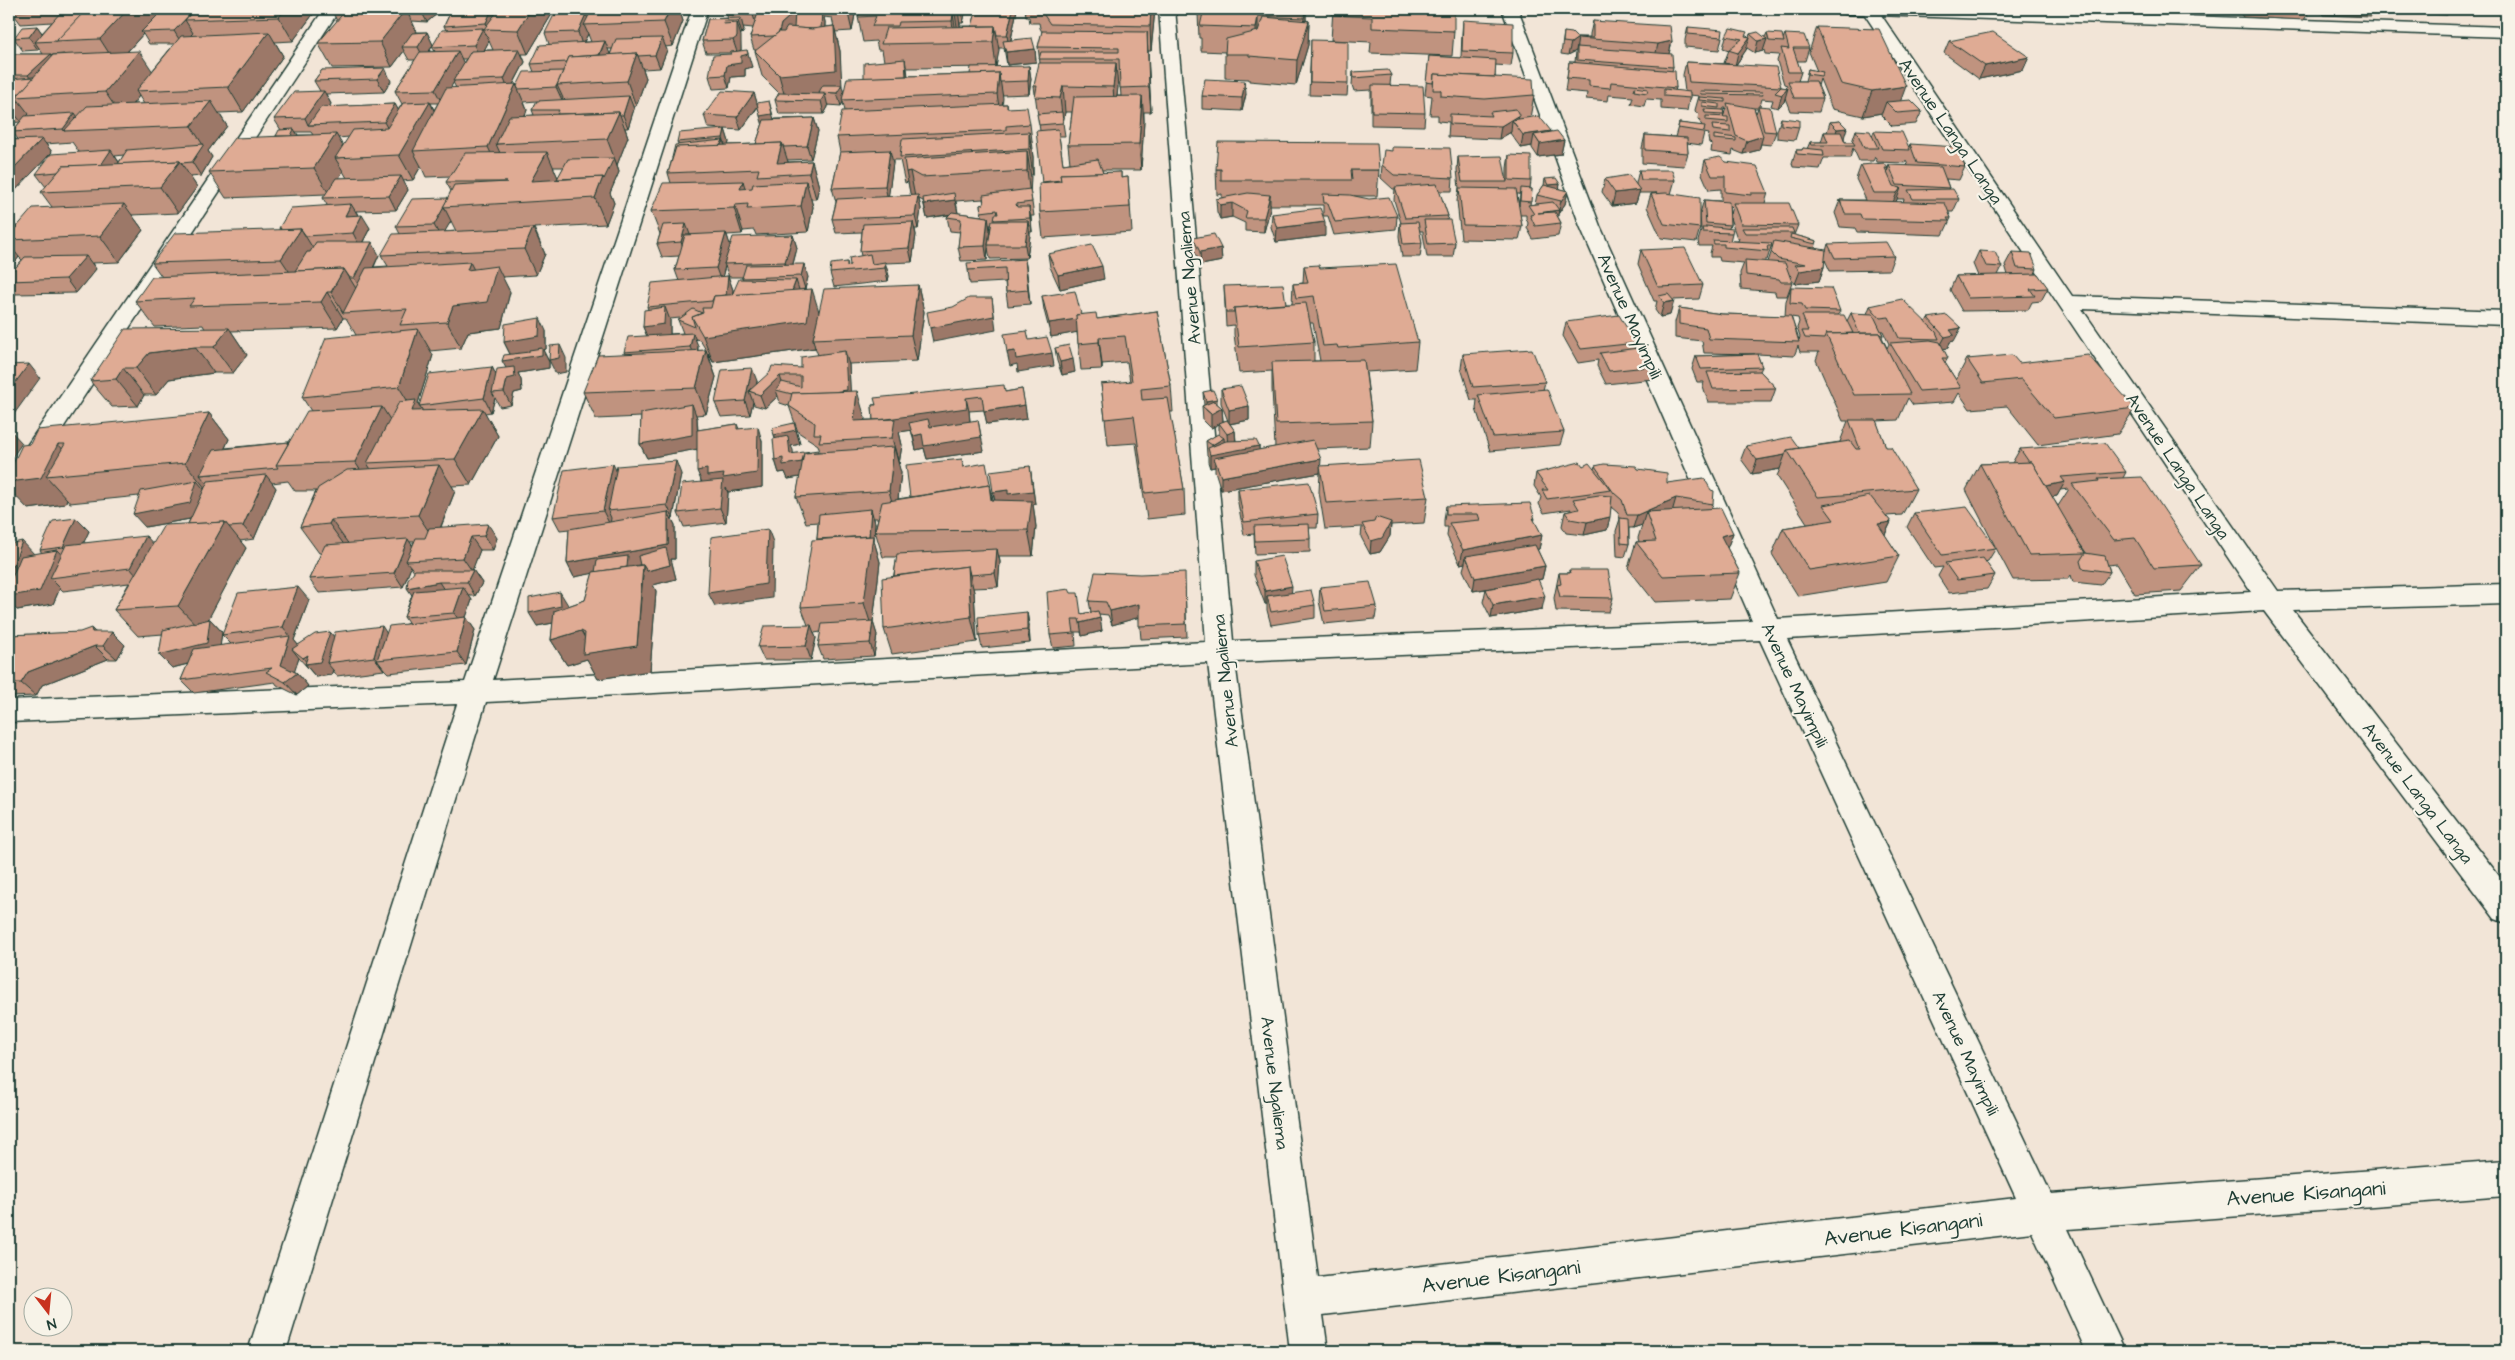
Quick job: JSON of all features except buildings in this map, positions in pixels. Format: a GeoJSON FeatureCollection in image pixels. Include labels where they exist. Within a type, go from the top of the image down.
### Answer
{"type":"FeatureCollection","features":[{"type":"Feature","properties":{"kind":"street"},"geometry":{"type":"LineString","coordinates":[[9,490],[332,9]]}},
{"type":"Feature","properties":{"kind":"street"},"geometry":{"type":"LineString","coordinates":[[267,1351],[475,692],[700,9]]}},
{"type":"Feature","properties":{"kind":"street","name":"Avenue Ngaliema"},"geometry":{"type":"LineString","coordinates":[[1167,9],[1220,652],[1310,1351]]}},
{"type":"Feature","properties":{"kind":"street","name":"Avenue Mayimpili"},"geometry":{"type":"LineString","coordinates":[[1510,9],[1590,226],[1769,630],[2106,1351]]}},
{"type":"Feature","properties":{"kind":"street"},"geometry":{"type":"LineString","coordinates":[[1862,9],[2506,32]]}},
{"type":"Feature","properties":{"kind":"street","name":"Avenue Langa Langa"},"geometry":{"type":"LineString","coordinates":[[1862,9],[2271,601],[2506,909]]}},
{"type":"Feature","properties":{"kind":"street"},"geometry":{"type":"LineString","coordinates":[[2066,302],[2506,318]]}},
{"type":"Feature","properties":{"kind":"street"},"geometry":{"type":"LineString","coordinates":[[9,711],[475,692],[1220,652],[1769,630],[2271,601],[2506,594]]}},
{"type":"Feature","properties":{"kind":"street","name":"Avenue Kisangani"},"geometry":{"type":"LineString","coordinates":[[1302,1299],[2040,1213],[2506,1178]]}}]}
